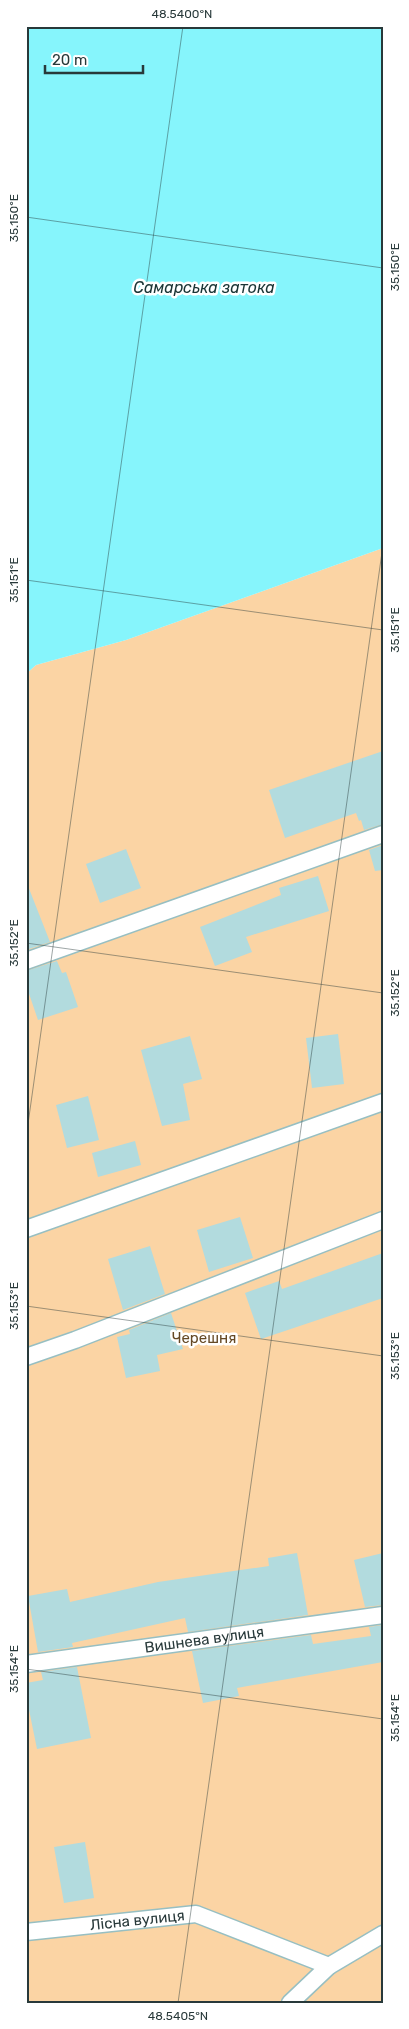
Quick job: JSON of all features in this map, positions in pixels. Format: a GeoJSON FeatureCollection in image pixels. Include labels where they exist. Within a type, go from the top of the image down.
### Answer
{"type":"FeatureCollection","features":[{"type":"Feature","properties":{"kind":"lane"},"geometry":{"type":"LineString","coordinates":[[26,961],[383,834]]}},
{"type":"Feature","properties":{"kind":"lane"},"geometry":{"type":"LineString","coordinates":[[26,1229],[383,1102]]}},
{"type":"Feature","properties":{"kind":"lane"},"geometry":{"type":"LineString","coordinates":[[26,1357],[76,1340],[383,1220]]}},
{"type":"Feature","properties":{"kind":"lane","name":"Вишнева вулиця"},"geometry":{"type":"LineString","coordinates":[[26,1664],[383,1616]]}},
{"type":"Feature","properties":{"kind":"lane","name":"Лісна вулиця"},"geometry":{"type":"LineString","coordinates":[[26,1932],[196,1914],[329,1966]]}},
{"type":"Feature","properties":{"kind":"lane"},"geometry":{"type":"LineString","coordinates":[[290,2003],[329,1966],[383,1934]]}},
{"type":"Feature","properties":{"kind":"green space","name":"Черешня"},"geometry":{"type":"Polygon","coordinates":[[[383,548],[383,2003],[26,2003],[26,674],[36,665],[126,640],[383,548]]]}},
{"type":"Feature","properties":{"kind":"water","name":"Самарська затока"},"geometry":{"type":"Polygon","coordinates":[[[26,26],[383,26],[383,548],[126,640],[36,665],[26,674],[26,26]]]}},
{"type":"Feature","properties":{"kind":"building"},"geometry":{"type":"Polygon","coordinates":[[[383,751],[383,824],[364,830],[361,820],[359,821],[356,813],[285,838],[269,790],[383,751]]]}},
{"type":"Feature","properties":{"kind":"building"},"geometry":{"type":"Polygon","coordinates":[[[383,845],[383,870],[375,871],[369,850],[383,845]]]}},
{"type":"Feature","properties":{"kind":"building"},"geometry":{"type":"Polygon","coordinates":[[[126,849],[141,888],[100,903],[86,864],[126,849]]]}},
{"type":"Feature","properties":{"kind":"building"},"geometry":{"type":"Polygon","coordinates":[[[318,876],[329,911],[246,937],[252,952],[215,966],[200,927],[281,895],[279,888],[318,876]]]}},
{"type":"Feature","properties":{"kind":"building"},"geometry":{"type":"Polygon","coordinates":[[[26,886],[28,886],[50,942],[26,950],[26,886]]]}},
{"type":"Feature","properties":{"kind":"building"},"geometry":{"type":"Polygon","coordinates":[[[57,961],[62,973],[66,972],[78,1007],[38,1020],[26,985],[26,971],[57,961]]]}},
{"type":"Feature","properties":{"kind":"building"},"geometry":{"type":"Polygon","coordinates":[[[338,1034],[344,1084],[312,1088],[306,1038],[338,1034]]]}},
{"type":"Feature","properties":{"kind":"building"},"geometry":{"type":"Polygon","coordinates":[[[190,1036],[202,1079],[183,1084],[190,1120],[162,1126],[141,1050],[190,1036]]]}},
{"type":"Feature","properties":{"kind":"building"},"geometry":{"type":"Polygon","coordinates":[[[88,1096],[99,1140],[67,1148],[56,1105],[88,1096]]]}},
{"type":"Feature","properties":{"kind":"building"},"geometry":{"type":"Polygon","coordinates":[[[135,1141],[141,1165],[98,1177],[92,1153],[135,1141]]]}},
{"type":"Feature","properties":{"kind":"building"},"geometry":{"type":"Polygon","coordinates":[[[240,1217],[253,1258],[209,1272],[197,1230],[240,1217]]]}},
{"type":"Feature","properties":{"kind":"building"},"geometry":{"type":"Polygon","coordinates":[[[150,1246],[165,1294],[123,1310],[108,1259],[150,1246]]]}},
{"type":"Feature","properties":{"kind":"building"},"geometry":{"type":"Polygon","coordinates":[[[383,1253],[383,1298],[261,1339],[245,1293],[279,1281],[282,1289],[383,1253]]]}},
{"type":"Feature","properties":{"kind":"building"},"geometry":{"type":"Polygon","coordinates":[[[171,1313],[183,1349],[157,1355],[160,1371],[126,1378],[117,1337],[130,1334],[129,1330],[171,1313]]]}},
{"type":"Feature","properties":{"kind":"building"},"geometry":{"type":"Polygon","coordinates":[[[297,1553],[308,1615],[188,1632],[185,1618],[72,1643],[73,1647],[38,1652],[28,1596],[67,1589],[70,1602],[158,1582],[269,1566],[268,1558],[297,1553]]]}},
{"type":"Feature","properties":{"kind":"building"},"geometry":{"type":"Polygon","coordinates":[[[383,1553],[383,1605],[365,1607],[354,1560],[383,1553]]]}},
{"type":"Feature","properties":{"kind":"building"},"geometry":{"type":"Polygon","coordinates":[[[383,1625],[383,1662],[237,1688],[239,1696],[203,1703],[192,1651],[311,1635],[313,1644],[371,1636],[369,1627],[383,1625]]]}},
{"type":"Feature","properties":{"kind":"building"},"geometry":{"type":"Polygon","coordinates":[[[77,1667],[91,1738],[37,1749],[26,1695],[26,1683],[43,1680],[41,1672],[77,1667]]]}},
{"type":"Feature","properties":{"kind":"building"},"geometry":{"type":"Polygon","coordinates":[[[85,1842],[94,1898],[64,1903],[54,1847],[85,1842]]]}}]}
